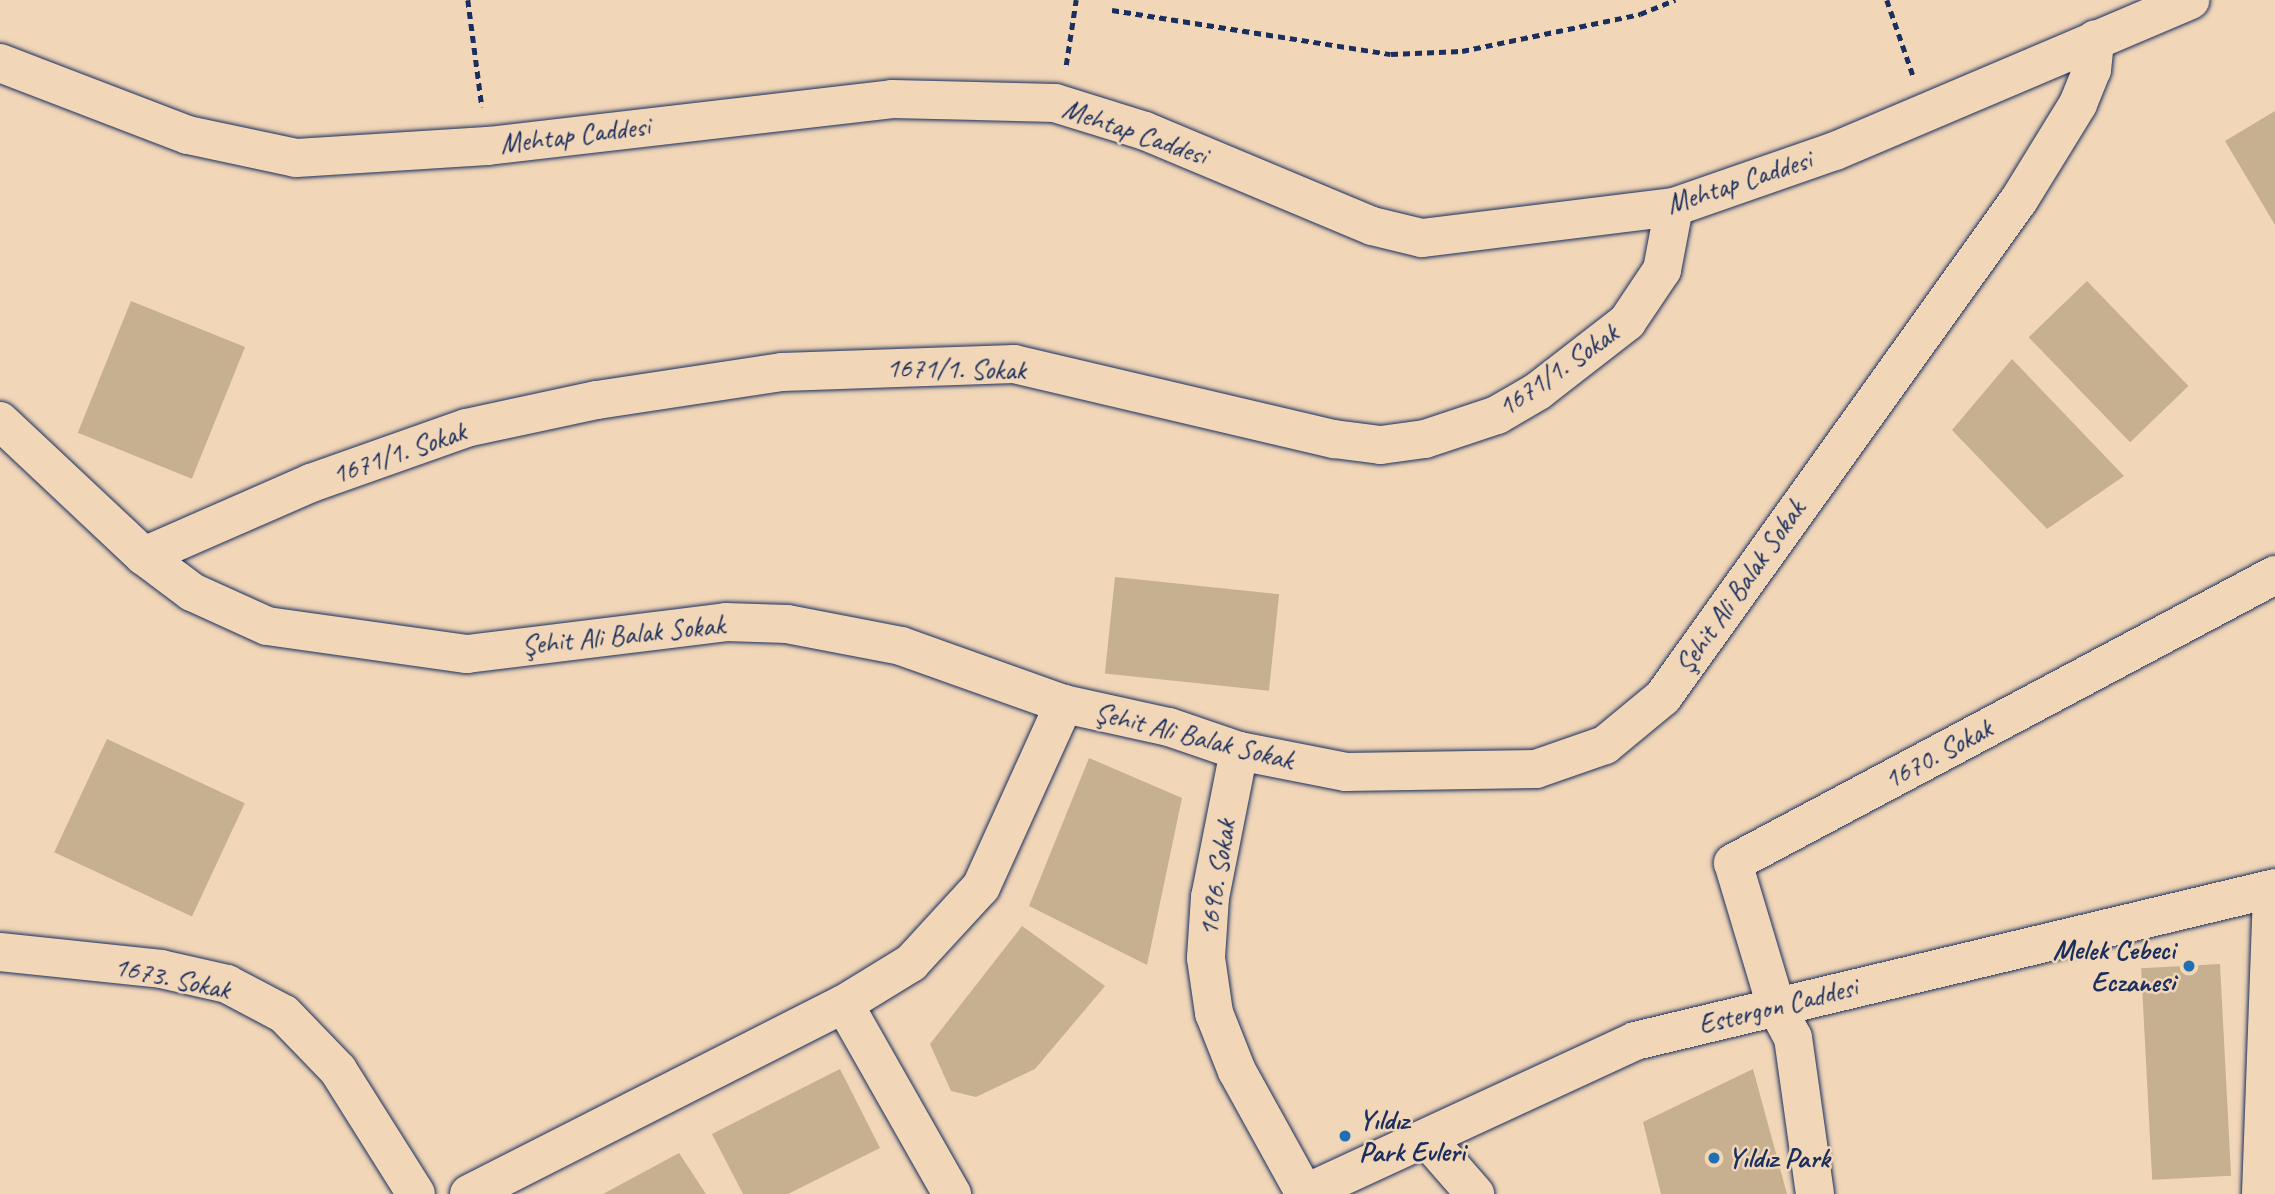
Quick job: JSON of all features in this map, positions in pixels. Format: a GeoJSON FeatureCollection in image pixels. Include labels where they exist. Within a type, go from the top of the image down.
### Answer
{"type":"FeatureCollection","features":[{"type":"Feature","properties":{"kind":"street","name":"Mehtap Caddesi"},"geometry":{"type":"LineString","coordinates":[[0,63],[188,135],[296,158],[488,146],[892,99],[1055,103],[1145,131],[1372,226],[1422,238],[1674,207],[1835,151],[2190,0]]}},
{"type":"Feature","properties":{"kind":"street","name":"Şehit Ali Balak Sokak"},"geometry":{"type":"LineString","coordinates":[[0,421],[145,556],[192,592],[233,613],[267,626],[467,654],[726,622],[787,624],[901,646],[1065,704],[1169,727],[1239,751],[1346,772],[1536,769],[1605,745],[1637,722],[1663,697],[2019,200],[2078,104],[2092,70],[2095,39]]}},
{"type":"Feature","properties":{"kind":"street","name":"1671/1. Sokak"},"geometry":{"type":"LineString","coordinates":[[145,556],[311,483],[466,428],[597,400],[782,372],[1014,364],[1334,439],[1381,445],[1424,439],[1497,415],[1538,391],[1627,322],[1662,270],[1674,207]]}},
{"type":"Feature","properties":{"kind":"street","name":"1670. Sokak"},"geometry":{"type":"LineString","coordinates":[[1776,1006],[1732,863],[2275,575]]}},
{"type":"Feature","properties":{"kind":"street"},"geometry":{"type":"LineString","coordinates":[[469,1194],[844,1004],[911,963],[967,905],[1065,704]]}},
{"type":"Feature","properties":{"kind":"street","name":"1696. Sokak"},"geometry":{"type":"LineString","coordinates":[[1239,751],[1210,897],[1208,972],[1214,1013],[1237,1071],[1305,1194]]}},
{"type":"Feature","properties":{"kind":"street"},"geometry":{"type":"LineString","coordinates":[[2261,1194],[2274,888]]}},
{"type":"Feature","properties":{"kind":"street","name":"Estergon Caddesi"},"geometry":{"type":"LineString","coordinates":[[1305,1194],[1428,1140],[1635,1041],[2274,888]]}},
{"type":"Feature","properties":{"kind":"street","name":"1673. Sokak"},"geometry":{"type":"LineString","coordinates":[[0,952],[161,970],[227,984],[284,1014],[338,1070],[416,1194]]}},
{"type":"Feature","properties":{"kind":"street"},"geometry":{"type":"LineString","coordinates":[[844,1004],[952,1194]]}},
{"type":"Feature","properties":{"kind":"street"},"geometry":{"type":"LineString","coordinates":[[1776,1006],[1793,1038],[1815,1194]]}},
{"type":"Feature","properties":{"kind":"street"},"geometry":{"type":"LineString","coordinates":[[1428,1140],[1475,1194]]}},
{"type":"Feature","properties":{"kind":"path"},"geometry":{"type":"LineString","coordinates":[[468,0],[488,146]]}},
{"type":"Feature","properties":{"kind":"path"},"geometry":{"type":"LineString","coordinates":[[1055,103],[1076,0]]}},
{"type":"Feature","properties":{"kind":"path"},"geometry":{"type":"LineString","coordinates":[[1112,10],[1391,54],[1462,51],[1640,14],[1675,0]]}},
{"type":"Feature","properties":{"kind":"path"},"geometry":{"type":"LineString","coordinates":[[1887,0],[1925,112]]}},
{"type":"Feature","properties":{"kind":"building"},"geometry":{"type":"Polygon","coordinates":[[[2275,111],[2275,225],[2225,141],[2275,111]]]}},
{"type":"Feature","properties":{"kind":"building"},"geometry":{"type":"Polygon","coordinates":[[[2087,281],[2188,386],[2130,442],[2029,337],[2087,281]]]}},
{"type":"Feature","properties":{"kind":"building"},"geometry":{"type":"Polygon","coordinates":[[[131,301],[245,347],[192,479],[78,433],[131,301]]]}},
{"type":"Feature","properties":{"kind":"building"},"geometry":{"type":"Polygon","coordinates":[[[2012,359],[2124,476],[2047,529],[1952,430],[2012,359]]]}},
{"type":"Feature","properties":{"kind":"building"},"geometry":{"type":"Polygon","coordinates":[[[1115,577],[1279,594],[1269,691],[1105,673],[1115,577]]]}},
{"type":"Feature","properties":{"kind":"building"},"geometry":{"type":"Polygon","coordinates":[[[107,739],[245,803],[192,917],[54,852],[107,739]]]}},
{"type":"Feature","properties":{"kind":"building"},"geometry":{"type":"Polygon","coordinates":[[[1089,758],[1182,798],[1147,965],[1029,906],[1089,758]]]}},
{"type":"Feature","properties":{"kind":"building"},"geometry":{"type":"Polygon","coordinates":[[[1022,926],[1105,986],[1035,1069],[976,1097],[951,1091],[930,1044],[1022,926]]]}},
{"type":"Feature","properties":{"kind":"building"},"geometry":{"type":"Polygon","coordinates":[[[2220,964],[2231,1176],[2152,1180],[2141,968],[2220,964]]]}},
{"type":"Feature","properties":{"kind":"building"},"geometry":{"type":"Polygon","coordinates":[[[840,1069],[880,1148],[788,1194],[743,1194],[712,1134],[840,1069]]]}},
{"type":"Feature","properties":{"kind":"building","name":"Yıldız Park"},"geometry":{"type":"Polygon","coordinates":[[[1753,1069],[1787,1194],[1661,1194],[1643,1122],[1753,1069]]]}},
{"type":"Feature","properties":{"kind":"building"},"geometry":{"type":"Polygon","coordinates":[[[679,1153],[706,1194],[603,1194],[679,1153]]]}},
{"type":"Feature","properties":{"kind":"place","name":"Melek Cebeci Eczanesi"},"geometry":{"type":"Point","coordinates":[2189,966]}},
{"type":"Feature","properties":{"kind":"place","name":"Yıldız Park Evleri"},"geometry":{"type":"Point","coordinates":[1345,1136]}},
{"type":"Feature","properties":{"kind":"place","name":"Yıldız Park"},"geometry":{"type":"Point","coordinates":[1714,1158]}}]}
